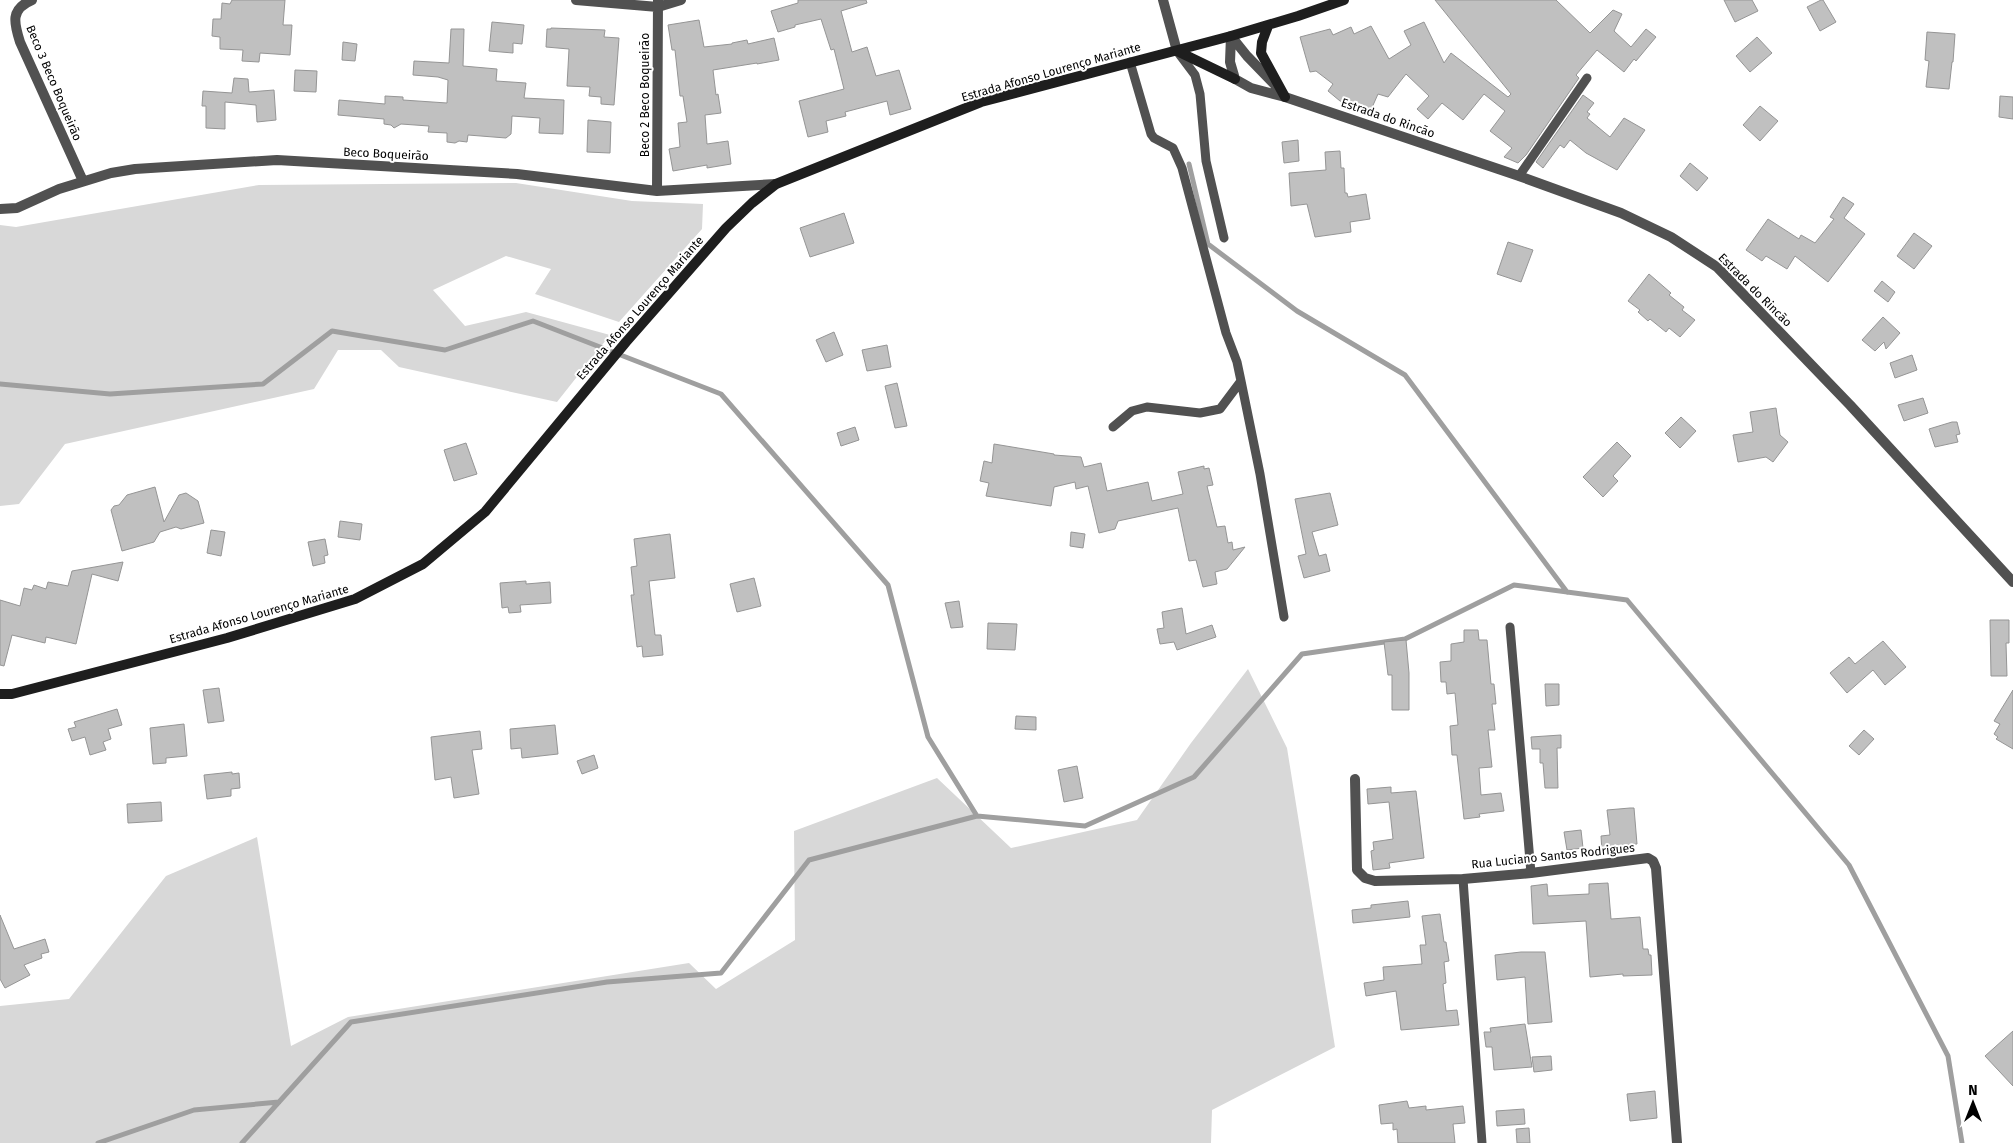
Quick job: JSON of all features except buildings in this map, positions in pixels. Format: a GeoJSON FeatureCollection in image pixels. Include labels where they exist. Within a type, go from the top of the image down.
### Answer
{"type":"FeatureCollection","features":[{"type":"Feature","properties":{"kind":"main road","name":"Estrada Afonso Lourenço Mariante"},"geometry":{"type":"LineString","coordinates":[[0,694],[12,694],[218,640],[355,599],[423,564],[485,512],[626,342],[726,228],[752,202],[776,184],[981,102],[1130,62],[1177,52],[1268,26],[1344,0]]}},
{"type":"Feature","properties":{"kind":"main road"},"geometry":{"type":"LineString","coordinates":[[1268,26],[1262,42],[1261,53],[1285,97]]}},
{"type":"Feature","properties":{"kind":"main road"},"geometry":{"type":"LineString","coordinates":[[1177,52],[1235,79]]}},
{"type":"Feature","properties":{"kind":"street","name":"Beco 3 Beco Boqueirão"},"geometry":{"type":"LineString","coordinates":[[32,0],[22,4],[16,13],[15,26],[20,42],[83,181]]}},
{"type":"Feature","properties":{"kind":"street"},"geometry":{"type":"LineString","coordinates":[[576,0],[658,3],[681,0]]}},
{"type":"Feature","properties":{"kind":"street"},"geometry":{"type":"LineString","coordinates":[[1163,0],[1177,52]]}},
{"type":"Feature","properties":{"kind":"street","name":"Beco 2 Beco Boqueirão"},"geometry":{"type":"LineString","coordinates":[[657,191],[658,3]]}},
{"type":"Feature","properties":{"kind":"street"},"geometry":{"type":"LineString","coordinates":[[1231,36],[1230,62],[1235,79]]}},
{"type":"Feature","properties":{"kind":"street","name":"Estrada do Rincão"},"geometry":{"type":"LineString","coordinates":[[1231,36],[1285,97]]}},
{"type":"Feature","properties":{"kind":"street","name":"Estrada do Rincão"},"geometry":{"type":"LineString","coordinates":[[1235,79],[1251,88],[1285,97],[1519,176],[1621,213],[1671,237],[1717,267],[1856,412],[2013,582]]}},
{"type":"Feature","properties":{"kind":"street","name":"Beco Boqueirão"},"geometry":{"type":"LineString","coordinates":[[0,209],[17,208],[59,188],[111,173],[135,169],[277,160],[517,174],[657,191],[776,184]]}},
{"type":"Feature","properties":{"kind":"street","name":"Rua Luciano Santos Rodrigues"},"geometry":{"type":"LineString","coordinates":[[1355,778],[1357,870],[1365,878],[1374,881],[1463,879],[1531,873],[1648,858],[1653,861],[1656,878],[1677,1143]]}},
{"type":"Feature","properties":{"kind":"lane"},"geometry":{"type":"LineString","coordinates":[[1177,52],[1195,76],[1200,94],[1206,161],[1224,238]]}},
{"type":"Feature","properties":{"kind":"lane"},"geometry":{"type":"LineString","coordinates":[[1130,62],[1151,134],[1154,138],[1173,148],[1182,168],[1226,333],[1237,362],[1260,474],[1284,617]]}},
{"type":"Feature","properties":{"kind":"lane"},"geometry":{"type":"LineString","coordinates":[[1519,176],[1587,78]]}},
{"type":"Feature","properties":{"kind":"lane"},"geometry":{"type":"LineString","coordinates":[[1113,427],[1132,411],[1147,407],[1200,413],[1220,409],[1241,381]]}},
{"type":"Feature","properties":{"kind":"lane"},"geometry":{"type":"LineString","coordinates":[[1510,628],[1531,873]]}},
{"type":"Feature","properties":{"kind":"lane"},"geometry":{"type":"LineString","coordinates":[[1463,879],[1482,1143]]}},
{"type":"Feature","properties":{"kind":"shaded area"},"geometry":{"type":"Polygon","coordinates":[[[516,183],[632,201],[703,204],[702,229],[619,322],[535,294],[551,269],[506,256],[433,290],[465,326],[526,312],[610,335],[557,402],[399,367],[381,350],[338,350],[314,389],[65,444],[19,504],[0,506],[0,225],[16,227],[259,185],[516,183]]]}},
{"type":"Feature","properties":{"kind":"shaded area"},"geometry":{"type":"Polygon","coordinates":[[[1248,669],[1287,748],[1335,1047],[1212,1110],[1211,1143],[0,1143],[0,1006],[69,999],[166,876],[257,837],[291,1046],[348,1017],[689,963],[716,989],[795,940],[794,831],[937,778],[1011,848],[1137,820],[1191,743],[1248,669]]]}},
{"type":"Feature","properties":{"kind":"waterway"},"geometry":{"type":"LineString","coordinates":[[1189,164],[1208,244],[1297,311],[1405,375],[1567,592]]}},
{"type":"Feature","properties":{"kind":"waterway"},"geometry":{"type":"LineString","coordinates":[[0,384],[110,394],[263,384],[332,331],[445,350],[533,321],[721,394],[888,585],[928,737],[977,816]]}},
{"type":"Feature","properties":{"kind":"waterway"},"geometry":{"type":"LineString","coordinates":[[242,1143],[351,1022],[607,982],[721,973],[809,860],[977,816],[1085,826],[1194,777],[1302,654],[1405,639],[1514,585],[1627,600],[1849,865],[1948,1056],[1962,1143]]}},
{"type":"Feature","properties":{"kind":"waterway"},"geometry":{"type":"LineString","coordinates":[[98,1143],[194,1110],[279,1102]]}}]}
